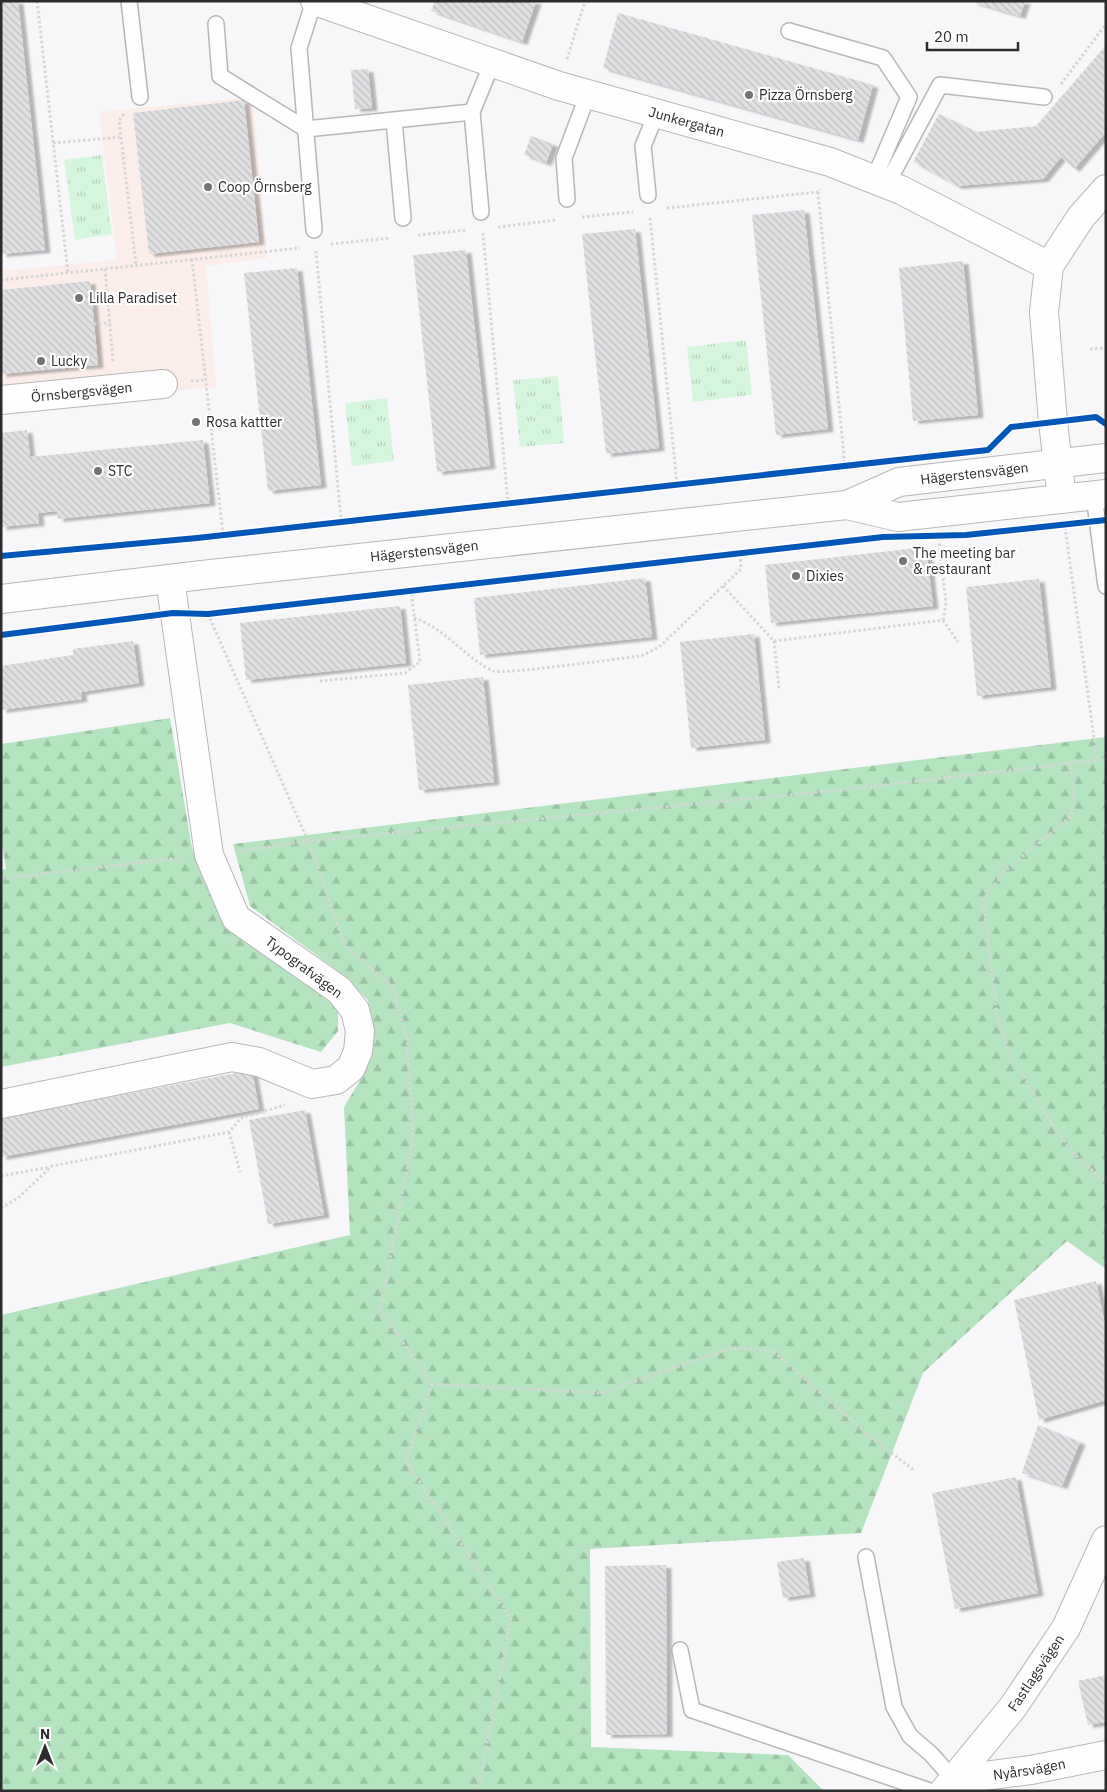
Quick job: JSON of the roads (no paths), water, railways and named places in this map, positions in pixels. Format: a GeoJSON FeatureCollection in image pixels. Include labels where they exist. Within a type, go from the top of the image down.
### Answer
{"type":"FeatureCollection","features":[{"type":"Feature","properties":{"kind":"street","name":"Junkergatan"},"geometry":{"type":"LineString","coordinates":[[315,1],[559,86],[830,162],[881,182],[1049,266]]}},
{"type":"Feature","properties":{"kind":"street"},"geometry":{"type":"LineString","coordinates":[[1063,512],[1044,312],[1049,266],[1081,217],[1106,189]]}},
{"type":"Feature","properties":{"kind":"street","name":"Örnsbergsvägen"},"geometry":{"type":"LineString","coordinates":[[1,400],[163,384]]}},
{"type":"Feature","properties":{"kind":"street","name":"Hägerstensvägen"},"geometry":{"type":"LineString","coordinates":[[1,599],[847,505],[899,482],[1058,462],[1106,458]]}},
{"type":"Feature","properties":{"kind":"street","name":"Hägerstensvägen"},"geometry":{"type":"LineString","coordinates":[[847,505],[898,517],[1063,512],[1099,504]]}},
{"type":"Feature","properties":{"kind":"street","name":"Typografvägen"},"geometry":{"type":"LineString","coordinates":[[1,1104],[232,1057],[259,1062],[312,1084],[336,1080],[351,1068],[358,1050],[360,1031],[355,1010],[339,990],[236,918],[208,854],[170,579]]}},
{"type":"Feature","properties":{"kind":"street","name":"Fastlagsvägen"},"geometry":{"type":"LineString","coordinates":[[943,1787],[1013,1707],[1066,1628],[1106,1540]]}},
{"type":"Feature","properties":{"kind":"street","name":"Nyårsvägen"},"geometry":{"type":"LineString","coordinates":[[943,1787],[1106,1755]]}},
{"type":"Feature","properties":{"kind":"lane"},"geometry":{"type":"LineString","coordinates":[[129,1],[140,97]]}},
{"type":"Feature","properties":{"kind":"lane"},"geometry":{"type":"LineString","coordinates":[[314,230],[299,48],[315,1]]}},
{"type":"Feature","properties":{"kind":"lane"},"geometry":{"type":"LineString","coordinates":[[216,24],[220,76],[306,129],[472,112]]}},
{"type":"Feature","properties":{"kind":"lane"},"geometry":{"type":"LineString","coordinates":[[789,31],[883,58],[909,97],[881,182]]}},
{"type":"Feature","properties":{"kind":"lane"},"geometry":{"type":"LineString","coordinates":[[481,212],[472,112],[492,63]]}},
{"type":"Feature","properties":{"kind":"lane"},"geometry":{"type":"LineString","coordinates":[[881,182],[940,85],[1044,97]]}},
{"type":"Feature","properties":{"kind":"lane"},"geometry":{"type":"LineString","coordinates":[[567,200],[564,158],[588,94]]}},
{"type":"Feature","properties":{"kind":"lane"},"geometry":{"type":"LineString","coordinates":[[649,202],[643,146],[656,114]]}},
{"type":"Feature","properties":{"kind":"lane"},"geometry":{"type":"LineString","coordinates":[[394,121],[403,218]]}},
{"type":"Feature","properties":{"kind":"lane"},"geometry":{"type":"LineString","coordinates":[[1099,504],[1106,586]]}},
{"type":"Feature","properties":{"kind":"lane"},"geometry":{"type":"LineString","coordinates":[[866,1557],[894,1707],[910,1736],[931,1754],[943,1787]]}},
{"type":"Feature","properties":{"kind":"lane"},"geometry":{"type":"LineString","coordinates":[[680,1650],[692,1710],[943,1787]]}},
{"type":"Feature","properties":{"kind":"place","name":"Pizza Örnsberg"},"geometry":{"type":"Point","coordinates":[749,95]}},
{"type":"Feature","properties":{"kind":"place","name":"Coop Örnsberg"},"geometry":{"type":"Point","coordinates":[208,187]}},
{"type":"Feature","properties":{"kind":"place","name":"Lilla Paradiset"},"geometry":{"type":"Point","coordinates":[79,298]}},
{"type":"Feature","properties":{"kind":"place","name":"Lucky"},"geometry":{"type":"Point","coordinates":[41,361]}},
{"type":"Feature","properties":{"kind":"place","name":"Rosa kattter"},"geometry":{"type":"Point","coordinates":[196,422]}},
{"type":"Feature","properties":{"kind":"place","name":"STC"},"geometry":{"type":"Point","coordinates":[98,471]}},
{"type":"Feature","properties":{"kind":"place","name":"The meeting bar & restaurant"},"geometry":{"type":"Point","coordinates":[903,561]}},
{"type":"Feature","properties":{"kind":"place","name":"Dixies"},"geometry":{"type":"Point","coordinates":[796,576]}}]}
